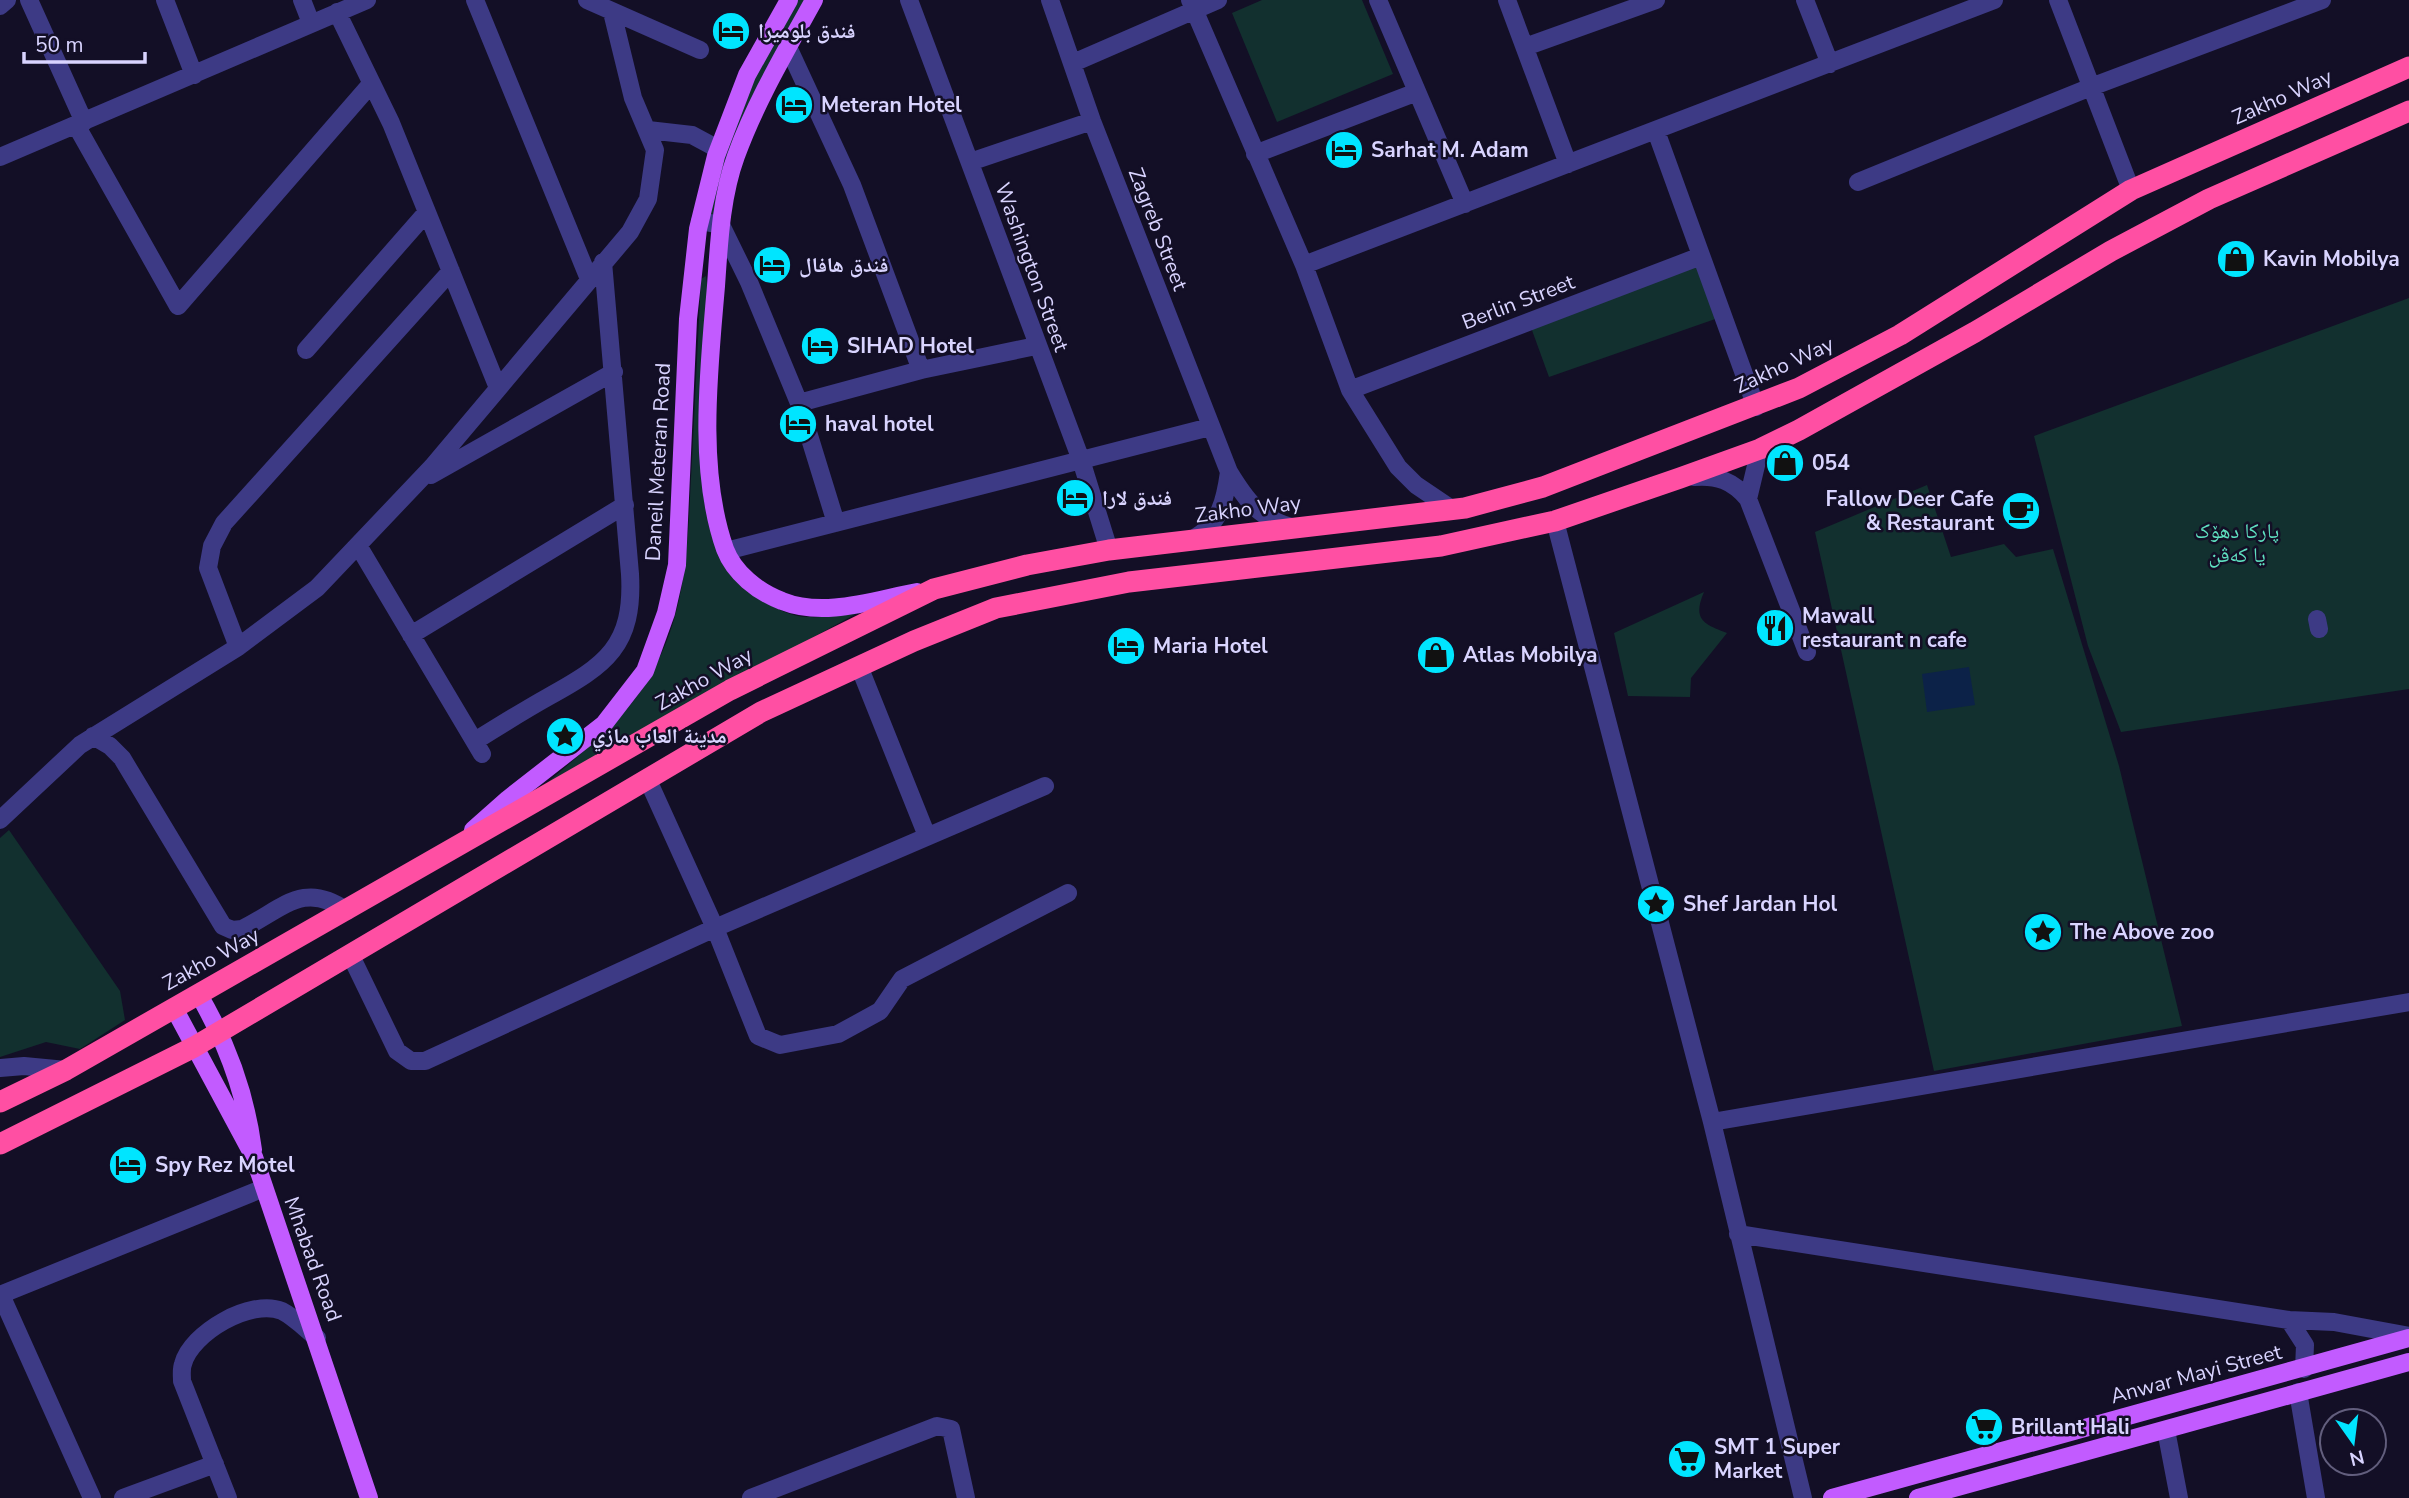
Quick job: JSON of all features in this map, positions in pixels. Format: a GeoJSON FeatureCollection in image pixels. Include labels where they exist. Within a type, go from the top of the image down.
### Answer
{"type":"FeatureCollection","features":[{"type":"Feature","properties":{"kind":"highway","name":"Zakho Way"},"geometry":{"type":"LineString","coordinates":[[0,1102],[66,1070],[199,995],[730,690],[934,589],[1027,565],[1110,550],[1452,509],[1543,488],[1756,407],[1900,335],[2131,190],[2409,67]]}},
{"type":"Feature","properties":{"kind":"highway"},"geometry":{"type":"LineString","coordinates":[[0,1144],[194,1046],[351,956],[761,712],[859,666],[996,608],[1129,582],[1441,546],[1555,521],[1680,478],[1760,449],[1975,332],[2111,251],[2208,199],[2409,111]]}},
{"type":"Feature","properties":{"kind":"highway"},"geometry":{"type":"LineString","coordinates":[[0,1157],[46,1122]]}},
{"type":"Feature","properties":{"kind":"main road","name":"Daneil Meteran Road"},"geometry":{"type":"LineString","coordinates":[[447,854],[508,799],[604,724],[645,671],[666,613],[677,565],[688,319],[700,221],[719,149],[747,75],[789,0]]}},
{"type":"Feature","properties":{"kind":"main road"},"geometry":{"type":"LineString","coordinates":[[814,0],[766,87],[735,158],[721,225],[708,416],[713,503],[726,551],[742,578],[782,602],[831,609],[934,589]]}},
{"type":"Feature","properties":{"kind":"main road"},"geometry":{"type":"LineString","coordinates":[[199,995],[219,1030],[249,1118],[254,1157]]}},
{"type":"Feature","properties":{"kind":"main road","name":"Mhabad Road"},"geometry":{"type":"LineString","coordinates":[[174,1008],[254,1157],[369,1498]]}},
{"type":"Feature","properties":{"kind":"main road","name":"Anwar Mayi Street"},"geometry":{"type":"LineString","coordinates":[[1832,1498],[2304,1369],[2409,1337]]}},
{"type":"Feature","properties":{"kind":"main road","name":"Anwar Mayi Street"},"geometry":{"type":"LineString","coordinates":[[1918,1498],[2409,1362]]}},
{"type":"Feature","properties":{"kind":"main road"},"geometry":{"type":"LineString","coordinates":[[2019,1446],[2026,1468]]}},
{"type":"Feature","properties":{"kind":"street"},"geometry":{"type":"LineString","coordinates":[[0,6],[7,0]]}},
{"type":"Feature","properties":{"kind":"street"},"geometry":{"type":"LineString","coordinates":[[29,0],[80,123],[178,306],[372,84]]}},
{"type":"Feature","properties":{"kind":"street"},"geometry":{"type":"LineString","coordinates":[[165,0],[194,75]]}},
{"type":"Feature","properties":{"kind":"street"},"geometry":{"type":"LineString","coordinates":[[302,0],[311,23]]}},
{"type":"Feature","properties":{"kind":"street"},"geometry":{"type":"LineString","coordinates":[[0,157],[367,0]]}},
{"type":"Feature","properties":{"kind":"street"},"geometry":{"type":"LineString","coordinates":[[475,0],[589,279]]}},
{"type":"Feature","properties":{"kind":"street"},"geometry":{"type":"LineString","coordinates":[[587,0],[700,50]]}},
{"type":"Feature","properties":{"kind":"street","name":"Washington Street"},"geometry":{"type":"LineString","coordinates":[[909,0],[1036,346],[1081,460],[1110,550]]}},
{"type":"Feature","properties":{"kind":"street","name":"Zagreb Street"},"geometry":{"type":"LineString","coordinates":[[1051,0],[1092,121],[1229,472],[1253,509],[1272,522],[1293,528]]}},
{"type":"Feature","properties":{"kind":"street"},"geometry":{"type":"LineString","coordinates":[[1073,63],[1192,5],[1218,0]]}},
{"type":"Feature","properties":{"kind":"street"},"geometry":{"type":"LineString","coordinates":[[1378,0],[1465,204]]}},
{"type":"Feature","properties":{"kind":"street"},"geometry":{"type":"LineString","coordinates":[[1507,0],[1568,164]]}},
{"type":"Feature","properties":{"kind":"street"},"geometry":{"type":"LineString","coordinates":[[1805,0],[1829,64]]}},
{"type":"Feature","properties":{"kind":"street"},"geometry":{"type":"LineString","coordinates":[[1304,265],[1829,64],[1953,7],[1994,0]]}},
{"type":"Feature","properties":{"kind":"street"},"geometry":{"type":"LineString","coordinates":[[2058,0],[2131,190]]}},
{"type":"Feature","properties":{"kind":"street"},"geometry":{"type":"LineString","coordinates":[[1858,182],[2091,86],[2322,0]]}},
{"type":"Feature","properties":{"kind":"street"},"geometry":{"type":"LineString","coordinates":[[1525,47],[1651,1]]}},
{"type":"Feature","properties":{"kind":"street"},"geometry":{"type":"LineString","coordinates":[[1192,5],[1304,265],[1350,390],[1398,467],[1416,485],[1452,509]]}},
{"type":"Feature","properties":{"kind":"street"},"geometry":{"type":"LineString","coordinates":[[337,12],[391,123],[498,388]]}},
{"type":"Feature","properties":{"kind":"street"},"geometry":{"type":"LineString","coordinates":[[0,820],[64,758],[93,736],[238,647],[317,587],[359,547],[418,483],[631,232],[648,199],[655,150],[633,98],[612,12]]}},
{"type":"Feature","properties":{"kind":"street"},"geometry":{"type":"LineString","coordinates":[[788,47],[852,185],[921,370]]}},
{"type":"Feature","properties":{"kind":"street"},"geometry":{"type":"LineString","coordinates":[[1255,154],[1417,92]]}},
{"type":"Feature","properties":{"kind":"street"},"geometry":{"type":"LineString","coordinates":[[970,162],[1092,121]]}},
{"type":"Feature","properties":{"kind":"street"},"geometry":{"type":"LineString","coordinates":[[648,130],[692,135],[719,149]]}},
{"type":"Feature","properties":{"kind":"street"},"geometry":{"type":"LineString","coordinates":[[1656,131],[1756,407]]}},
{"type":"Feature","properties":{"kind":"street"},"geometry":{"type":"LineString","coordinates":[[306,350],[427,212]]}},
{"type":"Feature","properties":{"kind":"street"},"geometry":{"type":"LineString","coordinates":[[700,221],[721,225],[799,403],[836,523]]}},
{"type":"Feature","properties":{"kind":"street","name":"Berlin Street"},"geometry":{"type":"LineString","coordinates":[[1350,390],[1701,256]]}},
{"type":"Feature","properties":{"kind":"street"},"geometry":{"type":"LineString","coordinates":[[359,547],[478,748],[585,677],[616,648],[628,622],[631,592],[603,262]]}},
{"type":"Feature","properties":{"kind":"street"},"geometry":{"type":"LineString","coordinates":[[238,647],[208,568],[212,545],[224,523],[451,271]]}},
{"type":"Feature","properties":{"kind":"street"},"geometry":{"type":"LineString","coordinates":[[799,403],[921,370],[1036,346]]}},
{"type":"Feature","properties":{"kind":"street"},"geometry":{"type":"LineString","coordinates":[[418,483],[614,372]]}},
{"type":"Feature","properties":{"kind":"street"},"geometry":{"type":"LineString","coordinates":[[726,551],[1210,427]]}},
{"type":"Feature","properties":{"kind":"street"},"geometry":{"type":"LineString","coordinates":[[1748,499],[1760,449]]}},
{"type":"Feature","properties":{"kind":"street"},"geometry":{"type":"LineString","coordinates":[[1192,540],[1209,531],[1220,514],[1229,472]]}},
{"type":"Feature","properties":{"kind":"street"},"geometry":{"type":"LineString","coordinates":[[1680,478],[1713,476],[1738,486],[1748,499],[1807,652]]}},
{"type":"Feature","properties":{"kind":"street"},"geometry":{"type":"LineString","coordinates":[[411,635],[625,505]]}},
{"type":"Feature","properties":{"kind":"street"},"geometry":{"type":"LineString","coordinates":[[1555,521],[1712,1122],[1803,1498]]}},
{"type":"Feature","properties":{"kind":"street"},"geometry":{"type":"LineString","coordinates":[[859,666],[928,836]]}},
{"type":"Feature","properties":{"kind":"street"},"geometry":{"type":"LineString","coordinates":[[93,736],[110,746],[122,758],[223,926],[232,930],[242,929],[305,897],[322,896],[347,911]]}},
{"type":"Feature","properties":{"kind":"street"},"geometry":{"type":"LineString","coordinates":[[648,778],[715,928],[758,1036],[780,1045],[838,1034],[880,1011],[902,979],[1068,893]]}},
{"type":"Feature","properties":{"kind":"street"},"geometry":{"type":"LineString","coordinates":[[351,956],[397,1051],[403,1058],[418,1062],[715,928],[1045,786]]}},
{"type":"Feature","properties":{"kind":"street"},"geometry":{"type":"LineString","coordinates":[[1712,1122],[2409,1002]]}},
{"type":"Feature","properties":{"kind":"street"},"geometry":{"type":"LineString","coordinates":[[0,1068],[24,1066],[66,1070]]}},
{"type":"Feature","properties":{"kind":"street"},"geometry":{"type":"LineString","coordinates":[[92,1498],[0,1295],[264,1188]]}},
{"type":"Feature","properties":{"kind":"street"},"geometry":{"type":"LineString","coordinates":[[1738,1234],[2289,1320],[2334,1322],[2409,1337]]}},
{"type":"Feature","properties":{"kind":"street"},"geometry":{"type":"LineString","coordinates":[[228,1498],[182,1381],[183,1364],[192,1347],[215,1326],[237,1314],[263,1308],[282,1311],[317,1338]]}},
{"type":"Feature","properties":{"kind":"street"},"geometry":{"type":"LineString","coordinates":[[2289,1320],[2305,1345],[2304,1369]]}},
{"type":"Feature","properties":{"kind":"street"},"geometry":{"type":"LineString","coordinates":[[2298,1391],[2316,1498]]}},
{"type":"Feature","properties":{"kind":"street"},"geometry":{"type":"LineString","coordinates":[[751,1498],[937,1426],[951,1429],[966,1498]]}},
{"type":"Feature","properties":{"kind":"street"},"geometry":{"type":"LineString","coordinates":[[2166,1430],[2179,1498]]}},
{"type":"Feature","properties":{"kind":"street"},"geometry":{"type":"LineString","coordinates":[[123,1498],[215,1464]]}},
{"type":"Feature","properties":{"kind":"green space"},"geometry":{"type":"Polygon","coordinates":[[[791,0],[812,0],[761,91],[719,223],[703,219],[722,144],[791,0]]]}},
{"type":"Feature","properties":{"kind":"green space"},"geometry":{"type":"Polygon","coordinates":[[[1262,0],[1362,0],[1393,74],[1277,122],[1232,13],[1262,0]]]}},
{"type":"Feature","properties":{"kind":"green space"},"geometry":{"type":"Polygon","coordinates":[[[1701,256],[1721,317],[1549,377],[1529,322],[1701,256]]]}},
{"type":"Feature","properties":{"kind":"green space"},"geometry":{"type":"Polygon","coordinates":[[[706,276],[709,315],[702,452],[704,497],[713,539],[732,574],[773,607],[802,617],[861,611],[547,783],[624,713],[644,686],[670,632],[678,604],[687,548],[701,279],[706,276]]]}},
{"type":"Feature","properties":{"kind":"green space","name":"پاركا دهۆک يا كەڤن"},"geometry":{"type":"Polygon","coordinates":[[[2409,298],[2409,689],[2121,732],[2088,646],[2034,436],[2409,298]]]}},
{"type":"Feature","properties":{"kind":"green space"},"geometry":{"type":"Polygon","coordinates":[[[1927,485],[1951,557],[2004,544],[2016,557],[2053,549],[2119,766],[2182,1026],[1934,1071],[1815,532],[1927,485]]]}},
{"type":"Feature","properties":{"kind":"green space"},"geometry":{"type":"Polygon","coordinates":[[[1704,592],[1699,609],[1702,620],[1727,633],[1691,678],[1690,697],[1628,696],[1614,633],[1704,592]]]}},
{"type":"Feature","properties":{"kind":"green space"},"geometry":{"type":"Polygon","coordinates":[[[9,830],[120,991],[125,1020],[80,1049],[46,1042],[0,1057],[0,838],[9,830]]]}},
{"type":"Feature","properties":{"kind":"water"},"geometry":{"type":"Polygon","coordinates":[[[1969,667],[1975,705],[1927,712],[1922,674],[1969,667]]]}},
{"type":"Feature","properties":{"kind":"place","name":"فندق بلوميرا"},"geometry":{"type":"Point","coordinates":[731,31]}},
{"type":"Feature","properties":{"kind":"place","name":"Meteran Hotel"},"geometry":{"type":"Point","coordinates":[794,105]}},
{"type":"Feature","properties":{"kind":"place","name":"Sarhat M. Adam"},"geometry":{"type":"Point","coordinates":[1344,150]}},
{"type":"Feature","properties":{"kind":"place","name":"Kavin Mobilya"},"geometry":{"type":"Point","coordinates":[2236,259]}},
{"type":"Feature","properties":{"kind":"place","name":"فندق هافال"},"geometry":{"type":"Point","coordinates":[772,265]}},
{"type":"Feature","properties":{"kind":"place","name":"SIHAD Hotel"},"geometry":{"type":"Point","coordinates":[820,346]}},
{"type":"Feature","properties":{"kind":"place","name":"haval hotel"},"geometry":{"type":"Point","coordinates":[798,424]}},
{"type":"Feature","properties":{"kind":"place","name":"054"},"geometry":{"type":"Point","coordinates":[1785,463]}},
{"type":"Feature","properties":{"kind":"place","name":"فندق لارا"},"geometry":{"type":"Point","coordinates":[1075,498]}},
{"type":"Feature","properties":{"kind":"place","name":"Fallow Deer Cafe & Restaurant"},"geometry":{"type":"Point","coordinates":[2021,511]}},
{"type":"Feature","properties":{"kind":"place","name":"Mawall restaurant n cafe"},"geometry":{"type":"Point","coordinates":[1775,628]}},
{"type":"Feature","properties":{"kind":"place","name":"Maria Hotel"},"geometry":{"type":"Point","coordinates":[1126,646]}},
{"type":"Feature","properties":{"kind":"place","name":"Atlas Mobilya"},"geometry":{"type":"Point","coordinates":[1436,655]}},
{"type":"Feature","properties":{"kind":"place","name":"مدينة العاب مازي"},"geometry":{"type":"Point","coordinates":[565,736]}},
{"type":"Feature","properties":{"kind":"place","name":"Shef Jardan Hol"},"geometry":{"type":"Point","coordinates":[1656,904]}},
{"type":"Feature","properties":{"kind":"place","name":"The Above zoo"},"geometry":{"type":"Point","coordinates":[2043,932]}},
{"type":"Feature","properties":{"kind":"place","name":"Spy Rez Motel"},"geometry":{"type":"Point","coordinates":[128,1165]}},
{"type":"Feature","properties":{"kind":"place","name":"Brillant Hali"},"geometry":{"type":"Point","coordinates":[1984,1427]}},
{"type":"Feature","properties":{"kind":"place","name":"SMT 1 Super Market"},"geometry":{"type":"Point","coordinates":[1687,1459]}}]}
